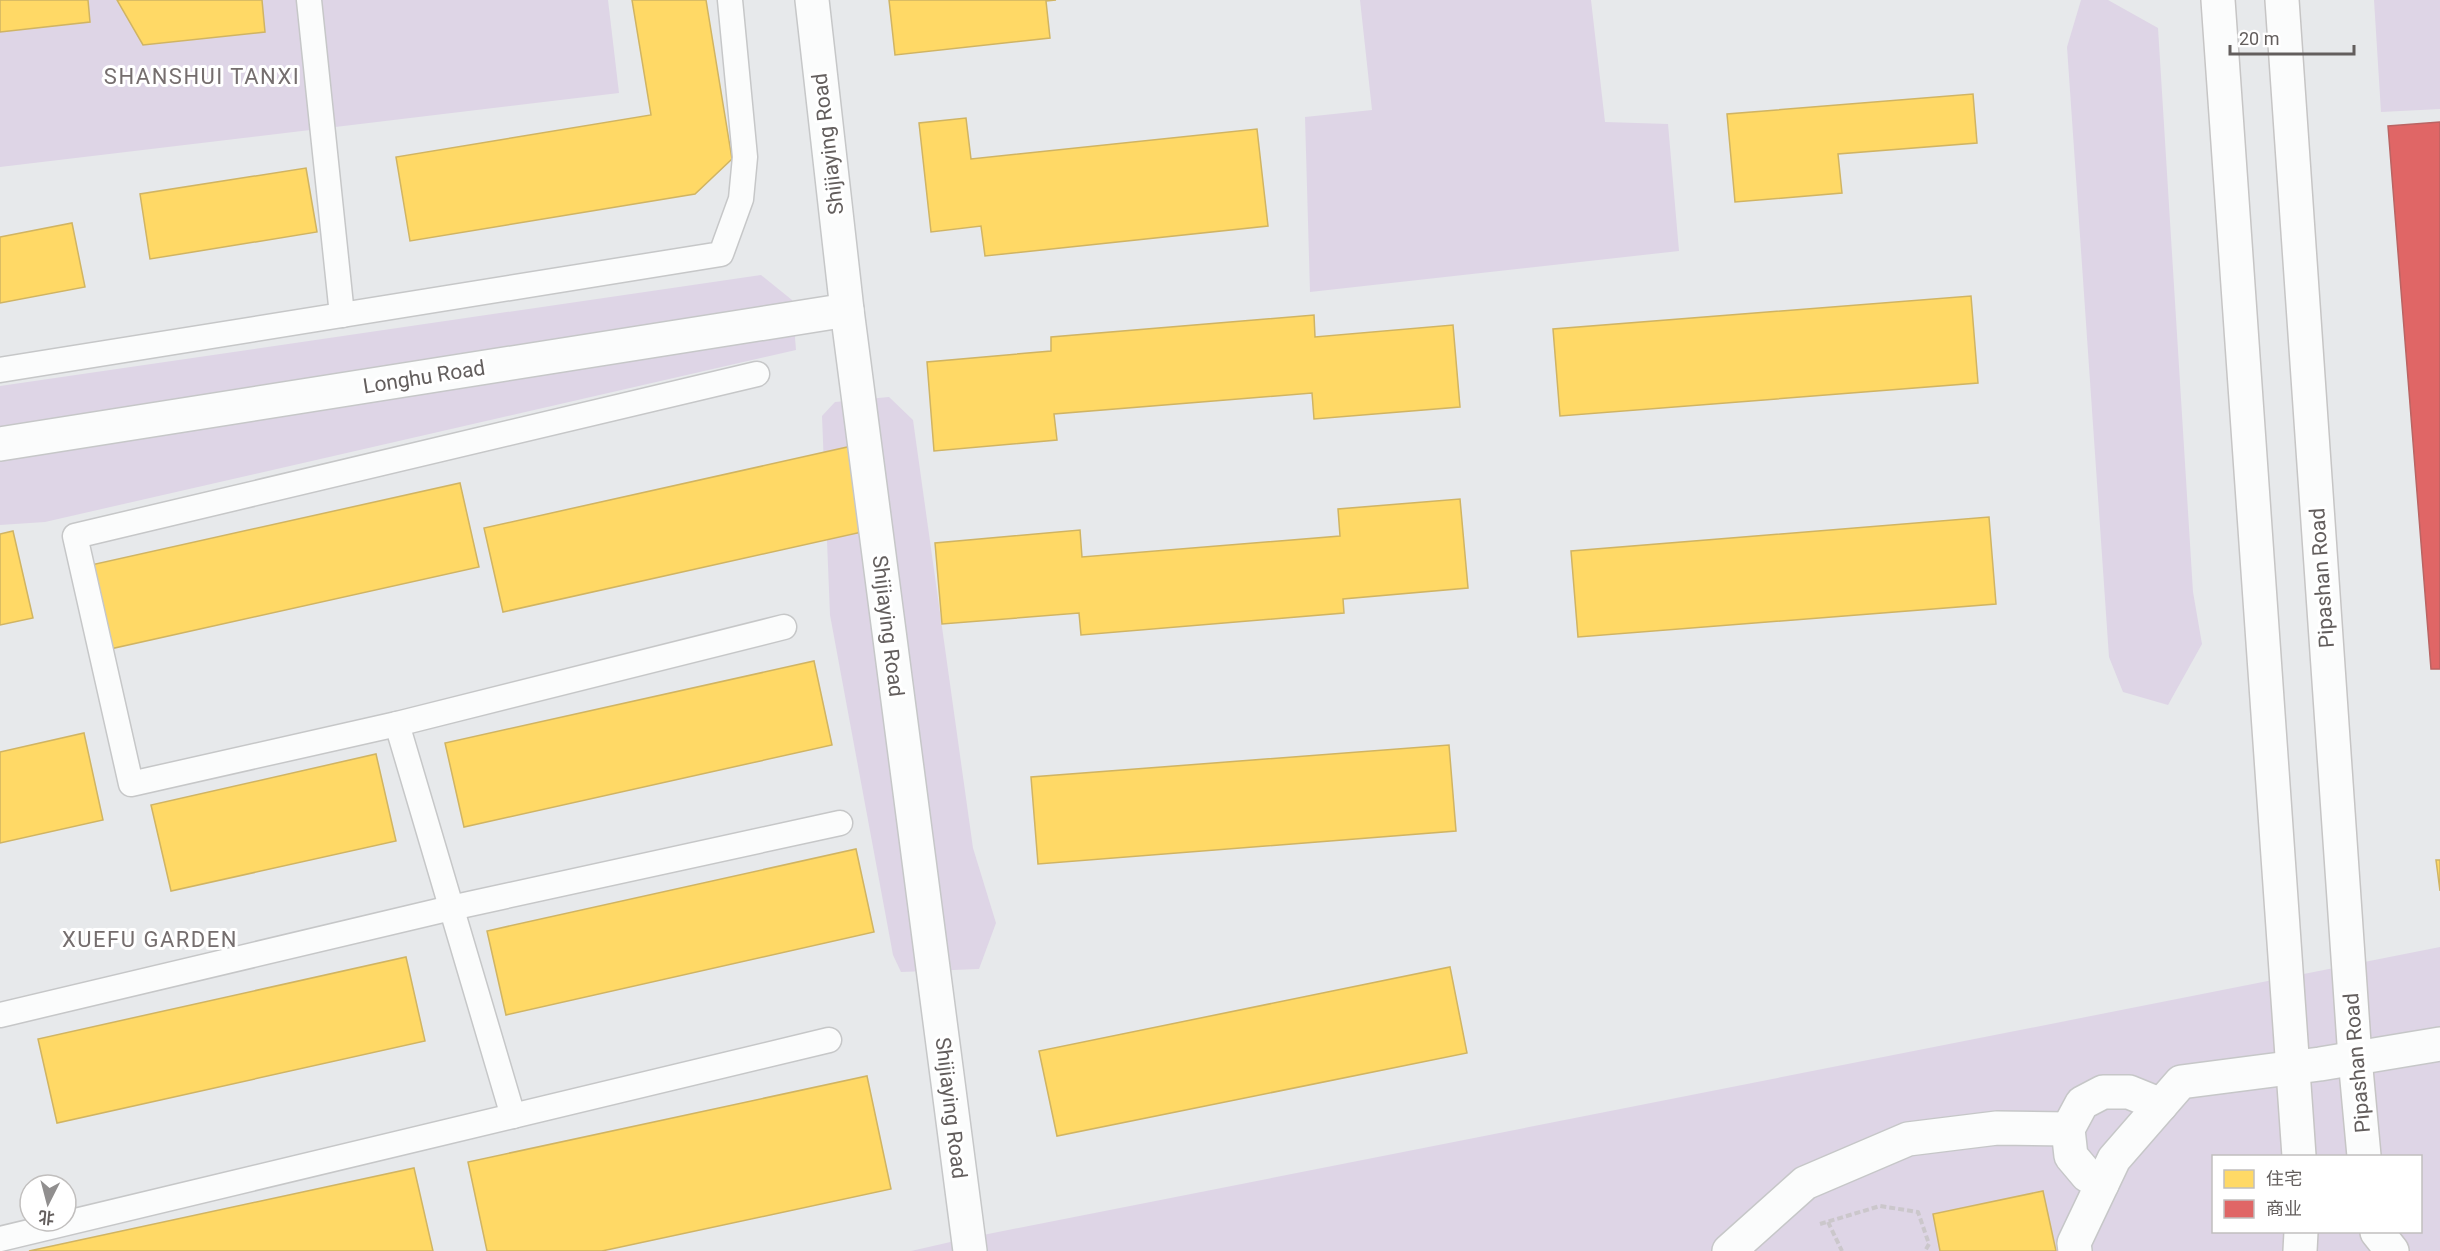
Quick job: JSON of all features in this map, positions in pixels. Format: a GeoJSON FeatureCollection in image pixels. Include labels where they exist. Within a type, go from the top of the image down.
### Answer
{"type":"FeatureCollection","features":[{"type":"Feature","properties":{"kind":"street","name":"Shijiaying Road"},"geometry":{"type":"LineString","coordinates":[[812,0],[847,310],[970,1251]]}},
{"type":"Feature","properties":{"kind":"street"},"geometry":{"type":"LineString","coordinates":[[2218,0],[2299,1155]]}},
{"type":"Feature","properties":{"kind":"street","name":"Pipashan Road"},"geometry":{"type":"LineString","coordinates":[[2282,0],[2355,1058],[2364,1155]]}},
{"type":"Feature","properties":{"kind":"street","name":"Longhu Road"},"geometry":{"type":"LineString","coordinates":[[0,444],[847,310]]}},
{"type":"Feature","properties":{"kind":"street"},"geometry":{"type":"LineString","coordinates":[[2075,1251],[2074,1243],[2114,1159],[2181,1082],[2440,1044]]}},
{"type":"Feature","properties":{"kind":"street"},"geometry":{"type":"LineString","coordinates":[[2102,1184],[2087,1175],[2071,1156],[2068,1129],[2082,1103],[2103,1092],[2129,1092],[2161,1105]]}},
{"type":"Feature","properties":{"kind":"street"},"geometry":{"type":"LineString","coordinates":[[1729,1251],[1805,1183],[1908,1139],[1997,1128],[2068,1129]]}},
{"type":"Feature","properties":{"kind":"street"},"geometry":{"type":"LineString","coordinates":[[2300,1251],[2301,1233]]}},
{"type":"Feature","properties":{"kind":"street"},"geometry":{"type":"LineString","coordinates":[[2378,1233],[2392,1251]]}},
{"type":"Feature","properties":{"kind":"lane"},"geometry":{"type":"LineString","coordinates":[[309,0],[342,315]]}},
{"type":"Feature","properties":{"kind":"lane"},"geometry":{"type":"LineString","coordinates":[[0,370],[721,254],[741,199],[745,156],[730,0]]}},
{"type":"Feature","properties":{"kind":"lane"},"geometry":{"type":"LineString","coordinates":[[757,374],[75,536],[131,784],[397,724],[784,627]]}},
{"type":"Feature","properties":{"kind":"lane"},"geometry":{"type":"LineString","coordinates":[[397,724],[513,1116]]}},
{"type":"Feature","properties":{"kind":"lane"},"geometry":{"type":"LineString","coordinates":[[0,1015],[451,908],[840,823]]}},
{"type":"Feature","properties":{"kind":"lane"},"geometry":{"type":"LineString","coordinates":[[0,1239],[829,1040]]}},
{"type":"Feature","properties":{"kind":"path"},"geometry":{"type":"LineString","coordinates":[[1816,1225],[1880,1206],[1918,1212],[1929,1244],[1925,1251]]}},
{"type":"Feature","properties":{"kind":"shaded area"},"geometry":{"type":"Polygon","coordinates":[[[0,0],[608,0],[619,93],[0,167],[0,0]]]}},
{"type":"Feature","properties":{"kind":"shaded area"},"geometry":{"type":"Polygon","coordinates":[[[1360,0],[1591,0],[1605,122],[1668,124],[1679,251],[1310,292],[1305,117],[1372,110],[1360,0]]]}},
{"type":"Feature","properties":{"kind":"shaded area"},"geometry":{"type":"Polygon","coordinates":[[[2081,0],[2108,0],[2158,28],[2193,592],[2202,644],[2168,705],[2123,692],[2109,657],[2067,47],[2081,0]]]}},
{"type":"Feature","properties":{"kind":"shaded area"},"geometry":{"type":"Polygon","coordinates":[[[2374,0],[2440,0],[2440,109],[2381,112],[2374,0]]]}},
{"type":"Feature","properties":{"kind":"shaded area"},"geometry":{"type":"Polygon","coordinates":[[[761,275],[792,300],[796,350],[45,522],[0,525],[0,386],[761,275]]]}},
{"type":"Feature","properties":{"kind":"shaded area"},"geometry":{"type":"Polygon","coordinates":[[[889,397],[913,420],[973,848],[996,923],[979,969],[901,972],[893,955],[830,615],[822,416],[835,402],[889,397]]]}},
{"type":"Feature","properties":{"kind":"shaded area"},"geometry":{"type":"Polygon","coordinates":[[[2440,947],[2440,1251],[911,1251],[968,1238],[2440,947]]]}},
{"type":"Feature","properties":{"kind":"building: 住宅"},"geometry":{"type":"Polygon","coordinates":[[[0,0],[88,0],[90,22],[0,32],[0,0]]]}},
{"type":"Feature","properties":{"kind":"building: 住宅"},"geometry":{"type":"Polygon","coordinates":[[[117,0],[262,0],[265,32],[143,45],[117,0]]]}},
{"type":"Feature","properties":{"kind":"building: 住宅"},"geometry":{"type":"Polygon","coordinates":[[[632,0],[706,0],[732,159],[695,194],[410,241],[396,157],[651,115],[632,0]]]}},
{"type":"Feature","properties":{"kind":"building: 住宅"},"geometry":{"type":"Polygon","coordinates":[[[889,0],[1056,0],[1046,1],[1050,38],[895,55],[889,0]]]}},
{"type":"Feature","properties":{"kind":"building: 住宅"},"geometry":{"type":"Polygon","coordinates":[[[1973,94],[1977,143],[1838,154],[1842,193],[1735,202],[1727,114],[1973,94]]]}},
{"type":"Feature","properties":{"kind":"building: 住宅"},"geometry":{"type":"Polygon","coordinates":[[[966,118],[971,159],[1257,129],[1268,226],[985,256],[981,226],[931,232],[919,123],[966,118]]]}},
{"type":"Feature","properties":{"kind":"building: 住宅"},"geometry":{"type":"Polygon","coordinates":[[[306,168],[317,232],[150,259],[140,194],[306,168]]]}},
{"type":"Feature","properties":{"kind":"building: 住宅"},"geometry":{"type":"Polygon","coordinates":[[[72,223],[85,287],[0,303],[0,237],[72,223]]]}},
{"type":"Feature","properties":{"kind":"building: 住宅"},"geometry":{"type":"Polygon","coordinates":[[[1971,296],[1978,383],[1560,416],[1553,329],[1971,296]]]}},
{"type":"Feature","properties":{"kind":"building: 住宅"},"geometry":{"type":"Polygon","coordinates":[[[1314,315],[1315,337],[1453,325],[1460,407],[1314,419],[1312,393],[1054,414],[1057,440],[934,451],[927,362],[1051,351],[1051,337],[1314,315]]]}},
{"type":"Feature","properties":{"kind":"building: 住宅"},"geometry":{"type":"Polygon","coordinates":[[[852,446],[871,530],[503,612],[484,528],[852,446]]]}},
{"type":"Feature","properties":{"kind":"building: 住宅"},"geometry":{"type":"Polygon","coordinates":[[[460,483],[479,567],[110,649],[91,565],[460,483]]]}},
{"type":"Feature","properties":{"kind":"building: 住宅"},"geometry":{"type":"Polygon","coordinates":[[[1460,499],[1468,588],[1343,599],[1344,613],[1081,635],[1079,613],[942,624],[935,543],[1080,530],[1082,557],[1340,536],[1338,509],[1460,499]]]}},
{"type":"Feature","properties":{"kind":"building: 住宅"},"geometry":{"type":"Polygon","coordinates":[[[1989,517],[1996,604],[1578,637],[1571,551],[1989,517]]]}},
{"type":"Feature","properties":{"kind":"building: 住宅"},"geometry":{"type":"Polygon","coordinates":[[[13,531],[33,618],[0,625],[0,534],[13,531]]]}},
{"type":"Feature","properties":{"kind":"building: 住宅"},"geometry":{"type":"Polygon","coordinates":[[[814,661],[832,745],[464,827],[445,743],[814,661]]]}},
{"type":"Feature","properties":{"kind":"building: 住宅"},"geometry":{"type":"Polygon","coordinates":[[[84,733],[103,820],[0,843],[0,752],[84,733]]]}},
{"type":"Feature","properties":{"kind":"building: 住宅"},"geometry":{"type":"Polygon","coordinates":[[[1449,745],[1456,831],[1038,864],[1031,777],[1449,745]]]}},
{"type":"Feature","properties":{"kind":"building: 住宅"},"geometry":{"type":"Polygon","coordinates":[[[376,754],[396,841],[171,891],[151,805],[376,754]]]}},
{"type":"Feature","properties":{"kind":"building: 住宅"},"geometry":{"type":"Polygon","coordinates":[[[856,849],[874,932],[506,1015],[487,931],[856,849]]]}},
{"type":"Feature","properties":{"kind":"building: 住宅"},"geometry":{"type":"Polygon","coordinates":[[[2436,860],[2440,860],[2440,891],[2436,860]]]}},
{"type":"Feature","properties":{"kind":"building: 住宅"},"geometry":{"type":"Polygon","coordinates":[[[406,957],[425,1041],[57,1123],[38,1039],[406,957]]]}},
{"type":"Feature","properties":{"kind":"building: 住宅"},"geometry":{"type":"Polygon","coordinates":[[[1450,967],[1467,1053],[1057,1136],[1039,1051],[1450,967]]]}},
{"type":"Feature","properties":{"kind":"building: 住宅"},"geometry":{"type":"Polygon","coordinates":[[[867,1076],[891,1189],[602,1251],[487,1251],[468,1162],[867,1076]]]}},
{"type":"Feature","properties":{"kind":"building: 住宅"},"geometry":{"type":"Polygon","coordinates":[[[414,1168],[433,1251],[29,1251],[414,1168]]]}},
{"type":"Feature","properties":{"kind":"building: 住宅"},"geometry":{"type":"Polygon","coordinates":[[[2043,1191],[2056,1251],[1940,1251],[1933,1214],[2043,1191]]]}},
{"type":"Feature","properties":{"kind":"building: 商业"},"geometry":{"type":"Polygon","coordinates":[[[2440,122],[2440,669],[2431,669],[2388,126],[2440,122]]]}},
{"type":"Feature","properties":{"kind":"district","name":"SHANSHUI TANXI"},"geometry":{"type":"Point","coordinates":[202,76]}},
{"type":"Feature","properties":{"kind":"district","name":"XUEFU GARDEN"},"geometry":{"type":"Point","coordinates":[150,939]}}]}
